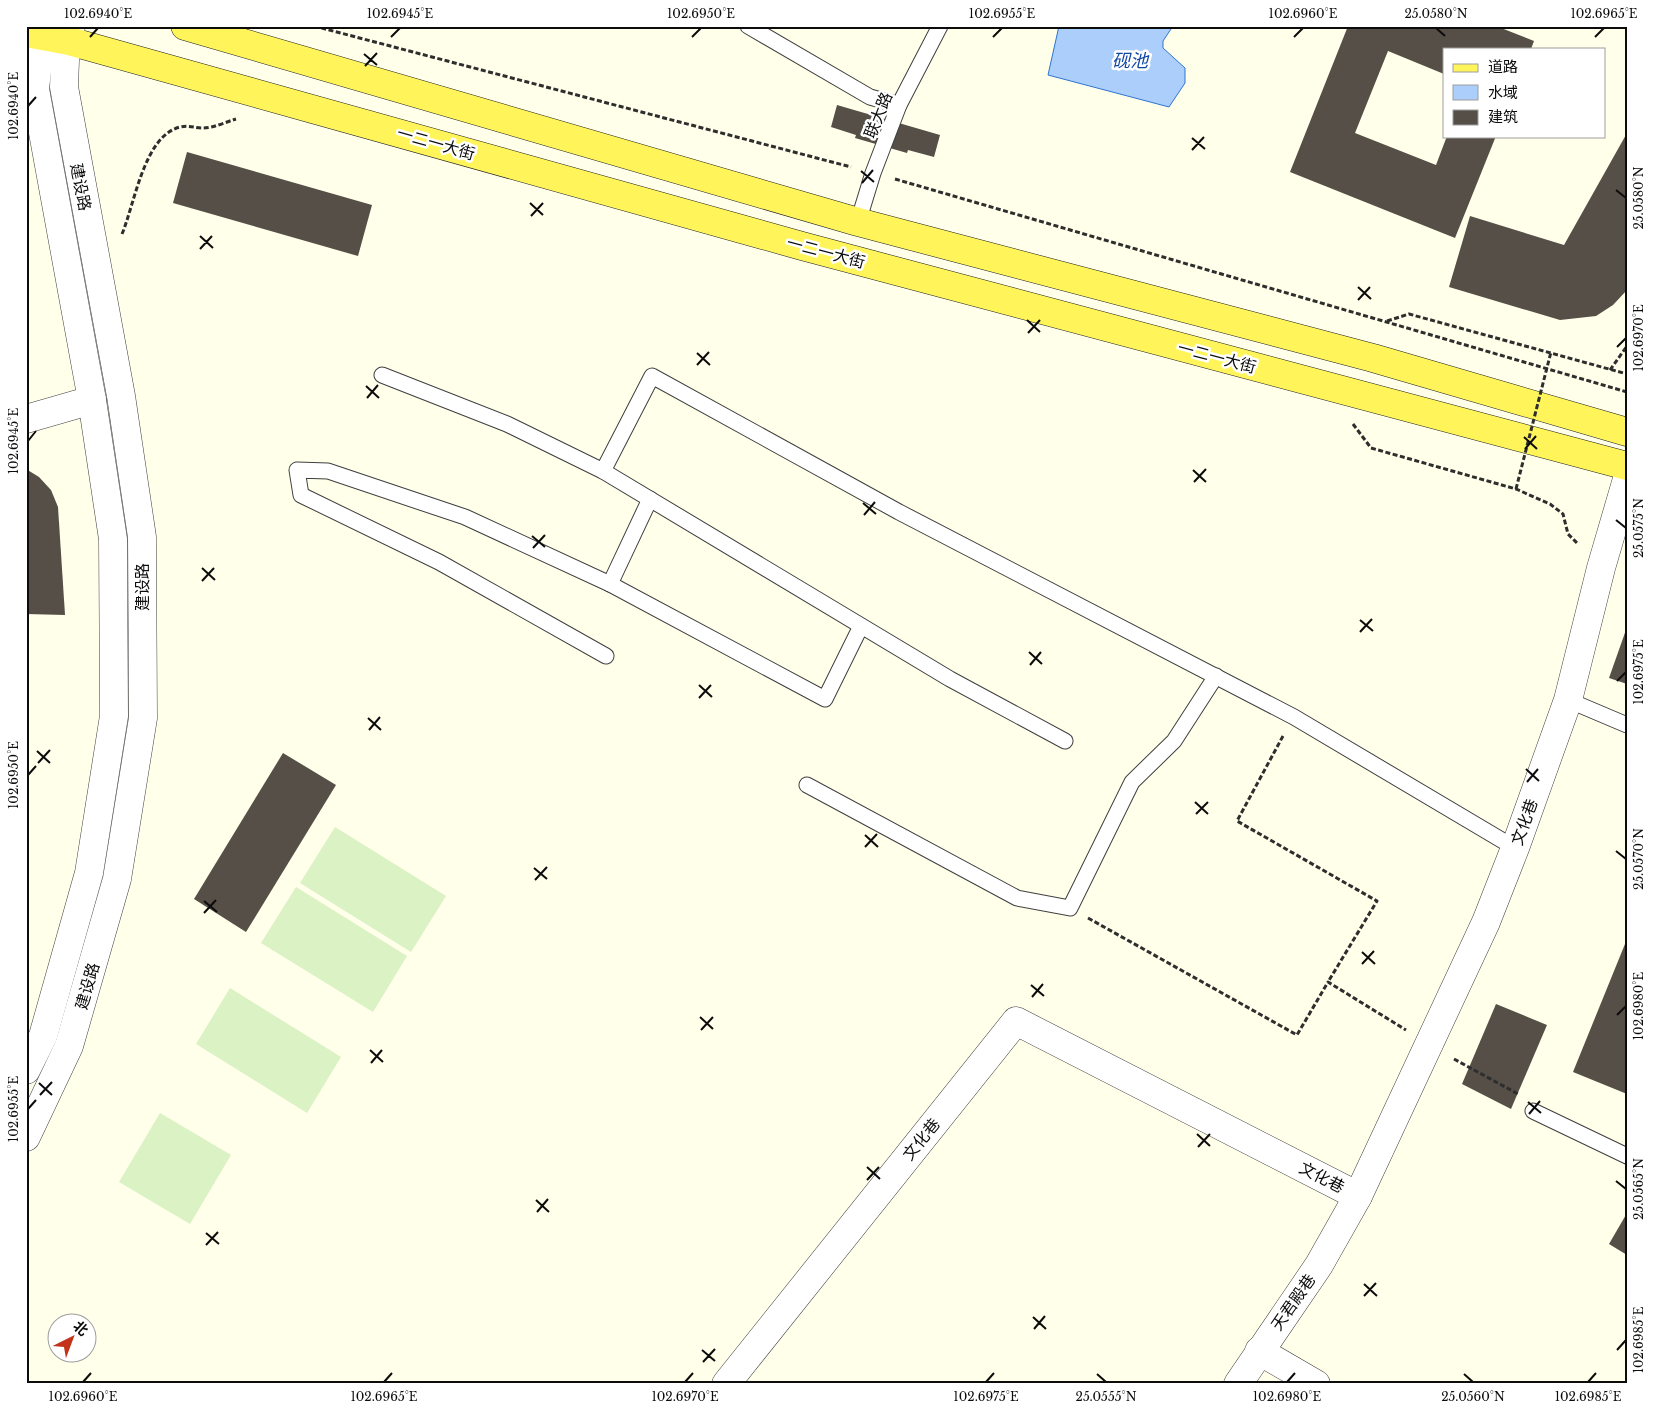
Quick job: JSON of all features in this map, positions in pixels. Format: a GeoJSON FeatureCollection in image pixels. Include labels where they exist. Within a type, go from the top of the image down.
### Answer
{"type":"FeatureCollection","features":[{"type":"Feature","properties":{"kind":"main road"},"geometry":{"type":"LineString","coordinates":[[185,26],[858,222],[1373,358],[1627,432]]}},
{"type":"Feature","properties":{"kind":"main road","name":"一二一大街"},"geometry":{"type":"LineString","coordinates":[[36,32],[70,34],[802,246],[1627,466]]}},
{"type":"Feature","properties":{"kind":"street","name":"建设路"},"geometry":{"type":"LineString","coordinates":[[26,1070],[42,1036],[89,873],[114,716],[113,538],[92,400],[35,89],[36,32]]}},
{"type":"Feature","properties":{"kind":"street","name":"建设路"},"geometry":{"type":"LineString","coordinates":[[26,1137],[69,1046],[117,879],[143,718],[142,537],[120,396],[64,87],[70,34]]}},
{"type":"Feature","properties":{"kind":"street"},"geometry":{"type":"LineString","coordinates":[[26,419],[92,400]]}},
{"type":"Feature","properties":{"kind":"street","name":"文化巷"},"geometry":{"type":"LineString","coordinates":[[726,1384],[1016,1021],[1358,1196],[1486,922],[1515,848],[1568,700],[1601,568],[1627,479]]}},
{"type":"Feature","properties":{"kind":"street","name":"天君殿巷"},"geometry":{"type":"LineString","coordinates":[[1238,1384],[1319,1265],[1358,1196]]}},
{"type":"Feature","properties":{"kind":"street"},"geometry":{"type":"LineString","coordinates":[[1259,1351],[1316,1384]]}},
{"type":"Feature","properties":{"kind":"lane"},"geometry":{"type":"LineString","coordinates":[[748,26],[870,97],[899,105]]}},
{"type":"Feature","properties":{"kind":"lane","name":"联大路"},"geometry":{"type":"LineString","coordinates":[[858,222],[873,172],[899,105],[940,26]]}},
{"type":"Feature","properties":{"kind":"lane"},"geometry":{"type":"LineString","coordinates":[[382,376],[507,424],[603,471],[950,680],[1065,741]]}},
{"type":"Feature","properties":{"kind":"lane"},"geometry":{"type":"LineString","coordinates":[[603,471],[652,376],[899,512],[1294,717],[1515,848]]}},
{"type":"Feature","properties":{"kind":"lane"},"geometry":{"type":"LineString","coordinates":[[606,656],[439,562],[301,495],[297,470],[328,471],[465,517],[610,584],[825,698],[861,626]]}},
{"type":"Feature","properties":{"kind":"lane"},"geometry":{"type":"LineString","coordinates":[[610,584],[650,498]]}},
{"type":"Feature","properties":{"kind":"lane"},"geometry":{"type":"LineString","coordinates":[[807,785],[1017,898],[1070,908],[1132,782],[1174,741],[1216,676]]}},
{"type":"Feature","properties":{"kind":"lane"},"geometry":{"type":"LineString","coordinates":[[1568,700],[1627,725]]}},
{"type":"Feature","properties":{"kind":"lane"},"geometry":{"type":"LineString","coordinates":[[1533,1111],[1627,1156]]}},
{"type":"Feature","properties":{"kind":"path"},"geometry":{"type":"LineString","coordinates":[[314,26],[873,172],[1627,392]]}},
{"type":"Feature","properties":{"kind":"path"},"geometry":{"type":"LineString","coordinates":[[129,216],[148,159],[158,142],[172,130],[180,127],[205,128]]}},
{"type":"Feature","properties":{"kind":"path"},"geometry":{"type":"LineString","coordinates":[[1387,321],[1409,314],[1627,374]]}},
{"type":"Feature","properties":{"kind":"path"},"geometry":{"type":"LineString","coordinates":[[1610,370],[1627,346]]}},
{"type":"Feature","properties":{"kind":"path"},"geometry":{"type":"LineString","coordinates":[[1516,489],[1550,352]]}},
{"type":"Feature","properties":{"kind":"path"},"geometry":{"type":"LineString","coordinates":[[1352,423],[1372,448],[1516,489],[1550,504],[1563,514],[1568,534],[1601,568]]}},
{"type":"Feature","properties":{"kind":"path"},"geometry":{"type":"LineString","coordinates":[[1070,908],[1297,1035],[1377,901],[1237,821],[1294,717]]}},
{"type":"Feature","properties":{"kind":"path"},"geometry":{"type":"LineString","coordinates":[[1328,982],[1469,1068],[1518,1094],[1533,1111]]}},
{"type":"Feature","properties":{"kind":"green space"},"geometry":{"type":"Polygon","coordinates":[[[335,827],[446,896],[411,952],[300,883],[335,827]]]}},
{"type":"Feature","properties":{"kind":"green space"},"geometry":{"type":"Polygon","coordinates":[[[296,887],[407,956],[373,1012],[261,943],[296,887]]]}},
{"type":"Feature","properties":{"kind":"green space"},"geometry":{"type":"Polygon","coordinates":[[[230,988],[341,1057],[307,1113],[196,1044],[230,988]]]}},
{"type":"Feature","properties":{"kind":"green space"},"geometry":{"type":"Polygon","coordinates":[[[160,1113],[231,1155],[190,1224],[119,1182],[160,1113]]]}},
{"type":"Feature","properties":{"kind":"water","name":"砚池"},"geometry":{"type":"Polygon","coordinates":[[[1059,26],[1173,26],[1163,41],[1163,48],[1185,68],[1185,83],[1169,107],[1048,75],[1059,26]]]}},
{"type":"Feature","properties":{"kind":"building"},"geometry":{"type":"Polygon","coordinates":[[[1348,26],[1496,26],[1534,41],[1531,48],[1443,48],[1443,74],[1388,51],[1355,133],[1436,165],[1446,138],[1495,138],[1455,238],[1290,172],[1348,26]]]}},
{"type":"Feature","properties":{"kind":"building"},"geometry":{"type":"Polygon","coordinates":[[[837,105],[940,135],[934,157],[908,150],[907,153],[855,138],[856,135],[831,127],[837,105]]]}},
{"type":"Feature","properties":{"kind":"building"},"geometry":{"type":"Polygon","coordinates":[[[1627,133],[1627,290],[1613,305],[1596,316],[1560,320],[1449,287],[1470,216],[1564,245],[1627,133]]]}},
{"type":"Feature","properties":{"kind":"building"},"geometry":{"type":"Polygon","coordinates":[[[187,152],[372,205],[358,256],[173,203],[187,152]]]}},
{"type":"Feature","properties":{"kind":"building"},"geometry":{"type":"Polygon","coordinates":[[[26,469],[39,477],[51,490],[58,507],[65,615],[26,614],[26,469]]]}},
{"type":"Feature","properties":{"kind":"building"},"geometry":{"type":"Polygon","coordinates":[[[1627,627],[1627,684],[1609,678],[1627,627]]]}},
{"type":"Feature","properties":{"kind":"building"},"geometry":{"type":"Polygon","coordinates":[[[283,753],[336,785],[246,932],[194,899],[283,753]]]}},
{"type":"Feature","properties":{"kind":"building"},"geometry":{"type":"Polygon","coordinates":[[[1627,939],[1627,1094],[1573,1072],[1627,939]]]}},
{"type":"Feature","properties":{"kind":"building"},"geometry":{"type":"Polygon","coordinates":[[[1496,1004],[1547,1025],[1511,1109],[1462,1084],[1496,1004]]]}},
{"type":"Feature","properties":{"kind":"building"},"geometry":{"type":"Polygon","coordinates":[[[1627,1213],[1627,1255],[1609,1244],[1627,1213]]]}}]}
